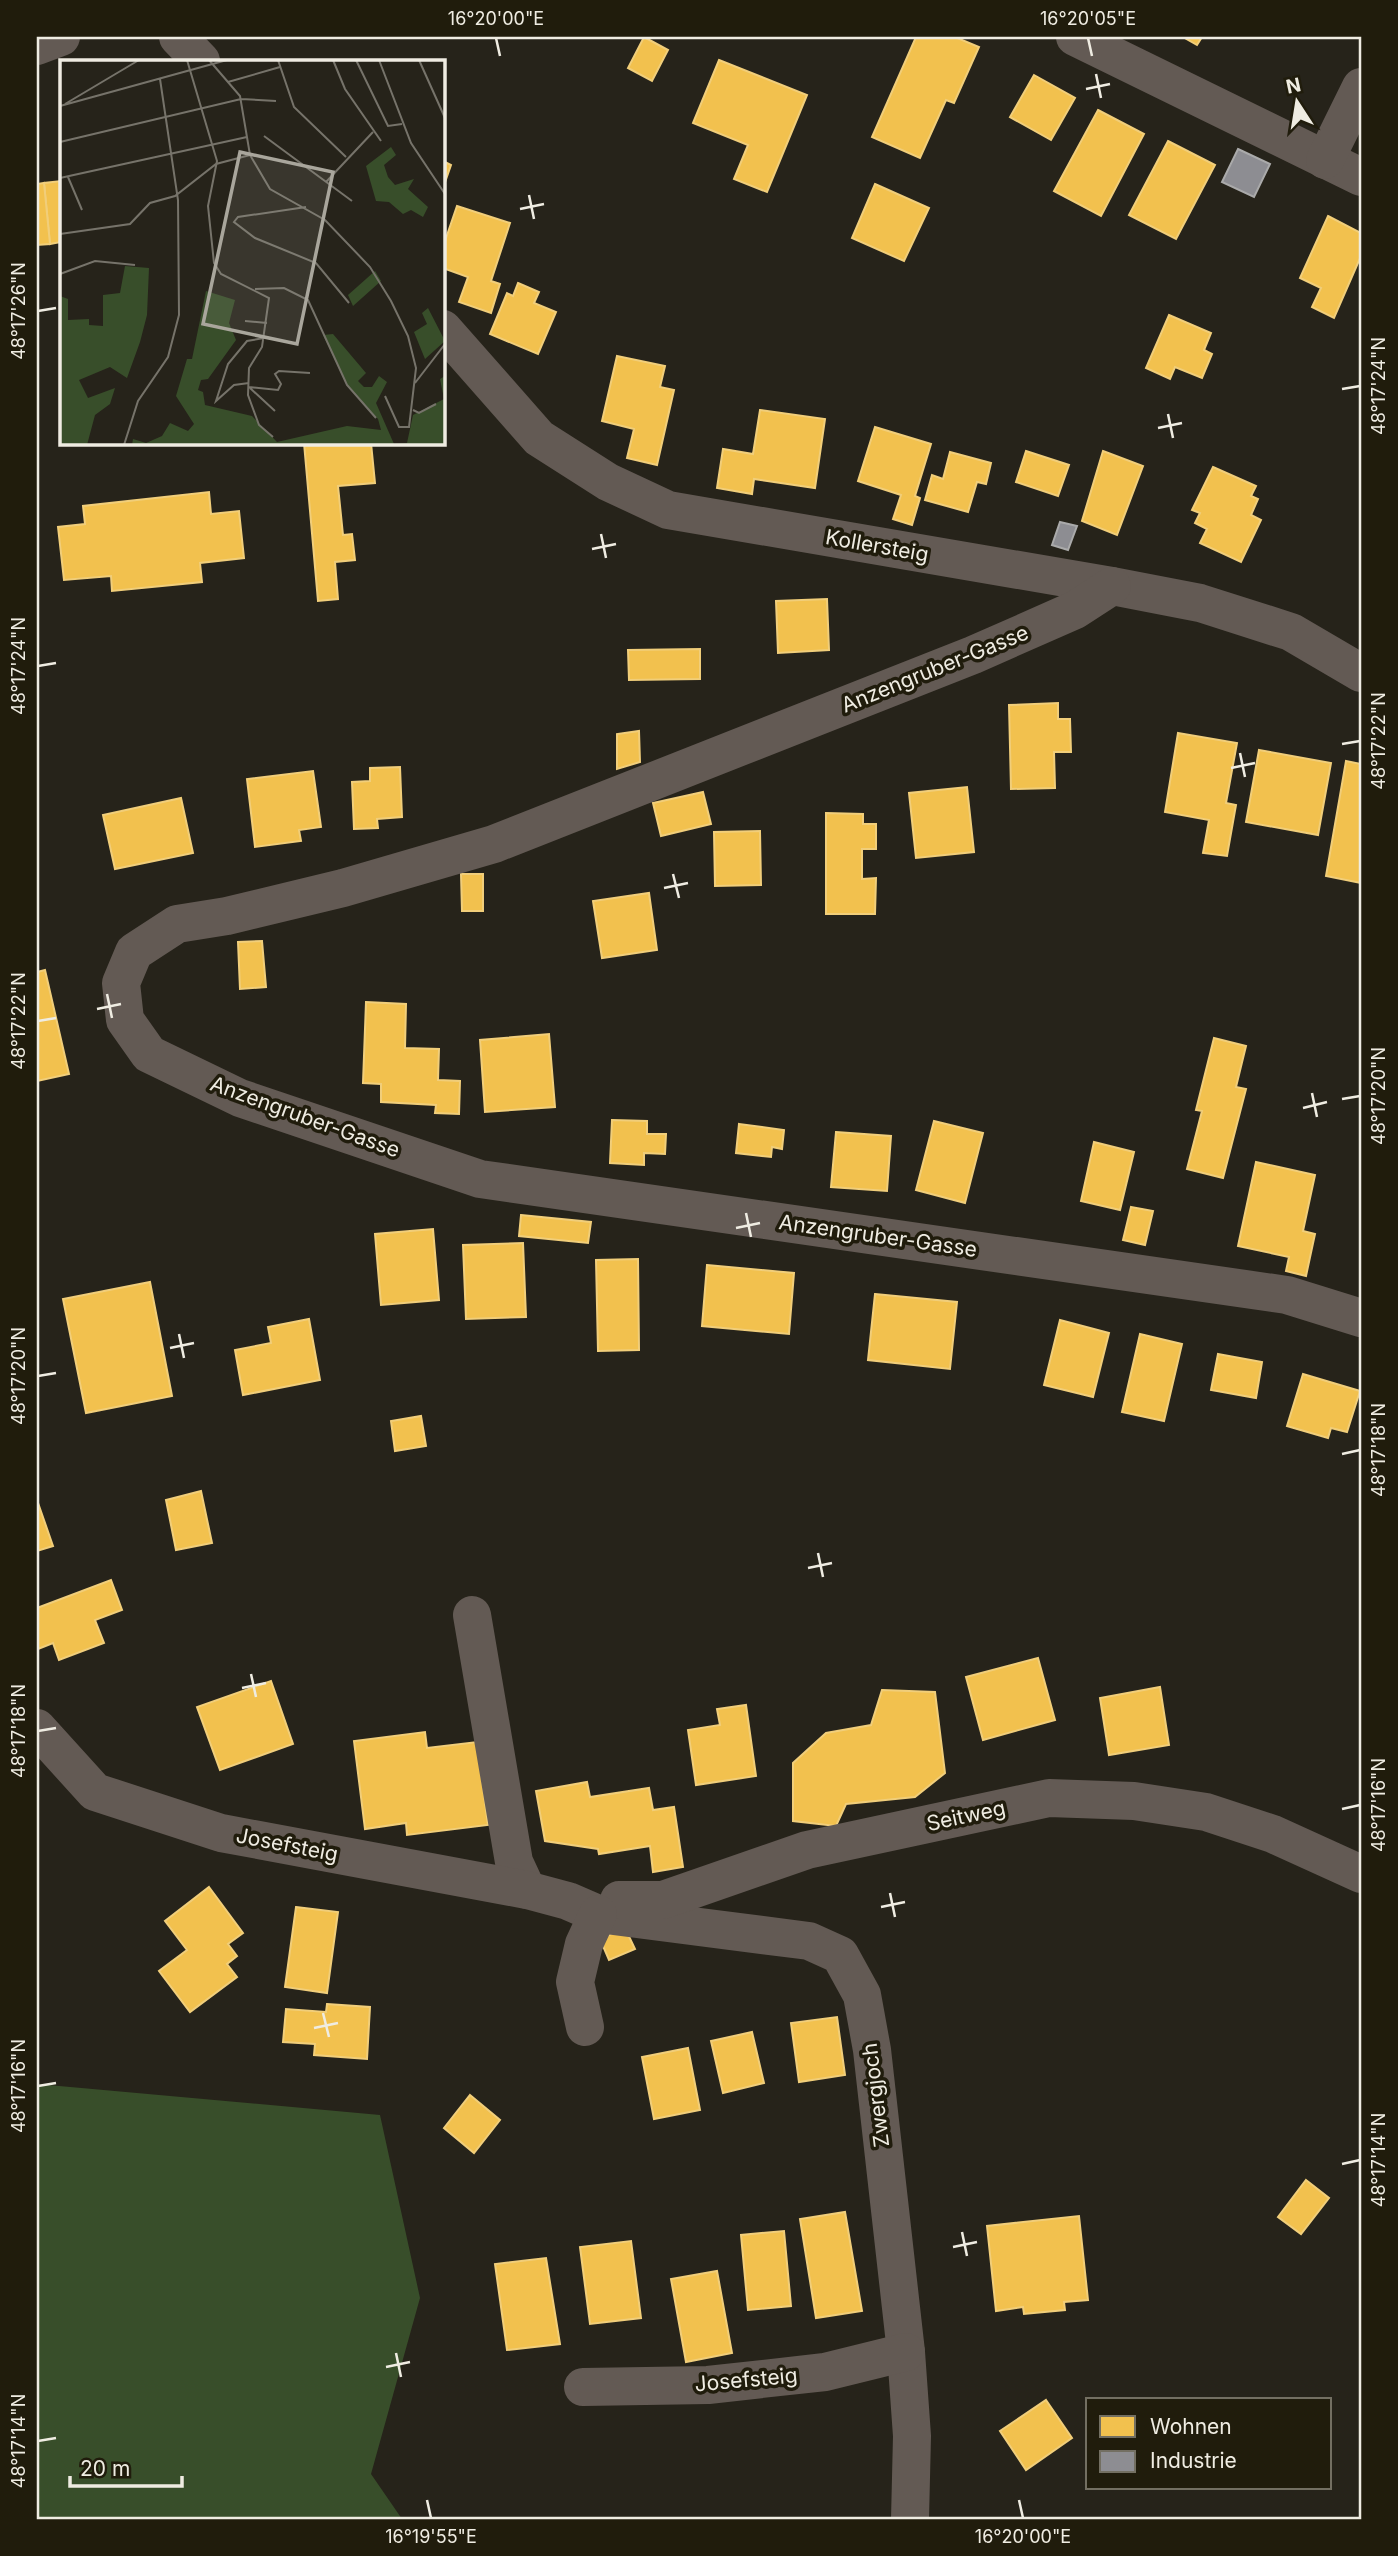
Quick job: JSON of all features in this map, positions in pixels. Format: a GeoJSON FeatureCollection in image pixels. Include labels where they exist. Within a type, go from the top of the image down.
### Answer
{"type":"FeatureCollection","features":[{"type":"Feature","properties":{"kind":"street"},"geometry":{"type":"LineString","coordinates":[[37,46],[61,37]]}},
{"type":"Feature","properties":{"kind":"street"},"geometry":{"type":"LineString","coordinates":[[178,37],[200,60]]}},
{"type":"Feature","properties":{"kind":"street"},"geometry":{"type":"LineString","coordinates":[[1075,37],[1361,177]]}},
{"type":"Feature","properties":{"kind":"street"},"geometry":{"type":"LineString","coordinates":[[1325,160],[1361,87]]}},
{"type":"Feature","properties":{"kind":"street","name":"Kollersteig"},"geometry":{"type":"LineString","coordinates":[[444,330],[539,438],[608,482],[668,510],[1200,603],[1290,632],[1361,673]]}},
{"type":"Feature","properties":{"kind":"street","name":"Anzengruber-Gasse"},"geometry":{"type":"LineString","coordinates":[[1112,586],[1075,610],[973,655],[494,844],[343,888],[227,916],[177,924],[134,952],[121,983],[125,1020],[149,1054],[240,1098],[480,1180],[1287,1295],[1361,1318]]}},
{"type":"Feature","properties":{"kind":"street"},"geometry":{"type":"LineString","coordinates":[[472,1615],[514,1862],[527,1890]]}},
{"type":"Feature","properties":{"kind":"street","name":"Josefsteig"},"geometry":{"type":"LineString","coordinates":[[37,1728],[96,1792],[108,1796],[221,1833],[527,1890],[583,1907]]}},
{"type":"Feature","properties":{"kind":"street","name":"Seitweg"},"geometry":{"type":"LineString","coordinates":[[583,1907],[663,1900],[807,1850],[1049,1798],[1134,1801],[1206,1812],[1273,1834],[1361,1874]]}},
{"type":"Feature","properties":{"kind":"street"},"geometry":{"type":"LineString","coordinates":[[583,1907],[584,1944],[575,1982],[586,2027]]}},
{"type":"Feature","properties":{"kind":"street","name":"Zwergjoch"},"geometry":{"type":"LineString","coordinates":[[583,1907],[809,1941],[839,1955],[862,1995],[872,2050],[906,2352],[912,2436],[910,2519]]}},
{"type":"Feature","properties":{"kind":"street","name":"Josefsteig"},"geometry":{"type":"LineString","coordinates":[[583,2387],[708,2385],[825,2372],[906,2352]]}},
{"type":"Feature","properties":{"kind":"green space"},"geometry":{"type":"Polygon","coordinates":[[[37,2084],[380,2115],[420,2298],[371,2474],[402,2519],[37,2519],[37,2084]]]}},
{"type":"Feature","properties":{"kind":"building: Wohnen"},"geometry":{"type":"Polygon","coordinates":[[[644,37],[668,50],[652,81],[628,68],[644,37]]]}},
{"type":"Feature","properties":{"kind":"building: Wohnen"},"geometry":{"type":"Polygon","coordinates":[[[916,37],[955,37],[979,47],[954,103],[946,100],[920,158],[872,137],[916,37]]]}},
{"type":"Feature","properties":{"kind":"building: Wohnen"},"geometry":{"type":"Polygon","coordinates":[[[1183,37],[1202,37],[1197,45],[1183,37]]]}},
{"type":"Feature","properties":{"kind":"building: Wohnen"},"geometry":{"type":"Polygon","coordinates":[[[719,60],[807,95],[767,192],[734,179],[748,145],[693,123],[719,60]]]}},
{"type":"Feature","properties":{"kind":"building: Wohnen"},"geometry":{"type":"Polygon","coordinates":[[[1034,75],[1075,98],[1051,140],[1010,117],[1034,75]]]}},
{"type":"Feature","properties":{"kind":"building: Wohnen"},"geometry":{"type":"Polygon","coordinates":[[[1098,110],[1144,134],[1101,216],[1054,191],[1098,110]]]}},
{"type":"Feature","properties":{"kind":"building: Wohnen"},"geometry":{"type":"Polygon","coordinates":[[[1168,141],[1215,165],[1176,239],[1129,215],[1168,141]]]}},
{"type":"Feature","properties":{"kind":"building: Wohnen"},"geometry":{"type":"Polygon","coordinates":[[[444,162],[451,165],[444,185],[444,162]]]}},
{"type":"Feature","properties":{"kind":"building: Wohnen"},"geometry":{"type":"Polygon","coordinates":[[[60,181],[60,242],[50,244],[44,183],[60,181]]]}},
{"type":"Feature","properties":{"kind":"building: Wohnen"},"geometry":{"type":"Polygon","coordinates":[[[44,183],[50,244],[37,245],[37,184],[44,183]]]}},
{"type":"Feature","properties":{"kind":"building: Wohnen"},"geometry":{"type":"Polygon","coordinates":[[[875,184],[929,208],[904,261],[852,238],[875,184]]]}},
{"type":"Feature","properties":{"kind":"building: Wohnen"},"geometry":{"type":"Polygon","coordinates":[[[457,206],[510,223],[491,281],[500,284],[491,313],[459,302],[468,277],[444,268],[444,244],[457,206]]]}},
{"type":"Feature","properties":{"kind":"building: Wohnen"},"geometry":{"type":"Polygon","coordinates":[[[1328,216],[1361,233],[1361,256],[1334,318],[1312,307],[1321,288],[1300,278],[1328,216]]]}},
{"type":"Feature","properties":{"kind":"building: Wohnen"},"geometry":{"type":"Polygon","coordinates":[[[518,283],[539,292],[534,303],[556,312],[538,354],[490,334],[507,293],[513,296],[518,283]]]}},
{"type":"Feature","properties":{"kind":"building: Wohnen"},"geometry":{"type":"Polygon","coordinates":[[[1169,315],[1211,333],[1204,350],[1212,354],[1202,378],[1175,367],[1170,379],[1146,368],[1169,315]]]}},
{"type":"Feature","properties":{"kind":"building: Wohnen"},"geometry":{"type":"Polygon","coordinates":[[[617,356],[665,366],[660,387],[674,390],[657,465],[627,458],[634,429],[602,421],[617,356]]]}},
{"type":"Feature","properties":{"kind":"building: Wohnen"},"geometry":{"type":"Polygon","coordinates":[[[760,410],[825,419],[815,488],[754,479],[752,494],[717,488],[723,449],[753,454],[760,410]]]}},
{"type":"Feature","properties":{"kind":"building: Wohnen"},"geometry":{"type":"Polygon","coordinates":[[[875,427],[931,444],[915,496],[920,498],[912,525],[893,519],[901,495],[858,481],[875,427]]]}},
{"type":"Feature","properties":{"kind":"building: Wohnen"},"geometry":{"type":"Polygon","coordinates":[[[304,444],[371,444],[375,483],[338,486],[343,535],[352,534],[355,560],[335,562],[338,599],[318,601],[304,444]]]}},
{"type":"Feature","properties":{"kind":"building: Wohnen"},"geometry":{"type":"Polygon","coordinates":[[[1026,451],[1069,465],[1058,496],[1016,482],[1026,451]]]}},
{"type":"Feature","properties":{"kind":"building: Wohnen"},"geometry":{"type":"Polygon","coordinates":[[[1103,451],[1143,466],[1117,535],[1082,521],[1103,451]]]}},
{"type":"Feature","properties":{"kind":"building: Wohnen"},"geometry":{"type":"Polygon","coordinates":[[[950,452],[991,463],[986,484],[977,482],[968,512],[925,500],[932,475],[943,479],[950,452]]]}},
{"type":"Feature","properties":{"kind":"building: Wohnen"},"geometry":{"type":"Polygon","coordinates":[[[1213,467],[1256,486],[1251,496],[1258,499],[1251,515],[1261,520],[1241,562],[1200,543],[1207,529],[1195,523],[1200,513],[1192,510],[1213,467]]]}},
{"type":"Feature","properties":{"kind":"building: Wohnen"},"geometry":{"type":"Polygon","coordinates":[[[209,492],[211,514],[239,511],[244,558],[200,563],[202,582],[112,591],[111,576],[64,580],[58,527],[85,524],[83,506],[209,492]]]}},
{"type":"Feature","properties":{"kind":"building: Wohnen"},"geometry":{"type":"Polygon","coordinates":[[[827,599],[829,650],[778,653],[776,601],[827,599]]]}},
{"type":"Feature","properties":{"kind":"building: Wohnen"},"geometry":{"type":"Polygon","coordinates":[[[700,649],[700,679],[629,680],[628,650],[700,649]]]}},
{"type":"Feature","properties":{"kind":"building: Wohnen"},"geometry":{"type":"Polygon","coordinates":[[[1058,703],[1058,719],[1070,719],[1071,752],[1054,752],[1055,788],[1011,789],[1009,705],[1058,703]]]}},
{"type":"Feature","properties":{"kind":"building: Wohnen"},"geometry":{"type":"Polygon","coordinates":[[[639,731],[640,762],[617,769],[617,734],[639,731]]]}},
{"type":"Feature","properties":{"kind":"building: Wohnen"},"geometry":{"type":"Polygon","coordinates":[[[1178,733],[1237,743],[1226,803],[1236,805],[1227,856],[1203,853],[1209,820],[1165,812],[1178,733]]]}},
{"type":"Feature","properties":{"kind":"building: Wohnen"},"geometry":{"type":"Polygon","coordinates":[[[1259,750],[1331,763],[1318,835],[1246,822],[1259,750]]]}},
{"type":"Feature","properties":{"kind":"building: Wohnen"},"geometry":{"type":"Polygon","coordinates":[[[1346,761],[1361,764],[1361,883],[1326,876],[1346,761]]]}},
{"type":"Feature","properties":{"kind":"building: Wohnen"},"geometry":{"type":"Polygon","coordinates":[[[400,767],[402,817],[377,819],[378,828],[354,829],[352,782],[370,781],[370,768],[400,767]]]}},
{"type":"Feature","properties":{"kind":"building: Wohnen"},"geometry":{"type":"Polygon","coordinates":[[[313,771],[321,827],[299,830],[301,841],[255,847],[247,779],[313,771]]]}},
{"type":"Feature","properties":{"kind":"building: Wohnen"},"geometry":{"type":"Polygon","coordinates":[[[967,787],[974,852],[916,858],[909,793],[967,787]]]}},
{"type":"Feature","properties":{"kind":"building: Wohnen"},"geometry":{"type":"Polygon","coordinates":[[[703,792],[711,824],[661,836],[653,803],[703,792]]]}},
{"type":"Feature","properties":{"kind":"building: Wohnen"},"geometry":{"type":"Polygon","coordinates":[[[181,798],[193,853],[115,869],[103,815],[181,798]]]}},
{"type":"Feature","properties":{"kind":"building: Wohnen"},"geometry":{"type":"Polygon","coordinates":[[[826,813],[863,814],[863,824],[876,824],[876,849],[862,849],[862,879],[876,878],[875,914],[826,914],[826,813]]]}},
{"type":"Feature","properties":{"kind":"building: Wohnen"},"geometry":{"type":"Polygon","coordinates":[[[760,831],[761,885],[715,886],[714,832],[760,831]]]}},
{"type":"Feature","properties":{"kind":"building: Wohnen"},"geometry":{"type":"Polygon","coordinates":[[[461,874],[483,874],[483,911],[462,911],[461,874]]]}},
{"type":"Feature","properties":{"kind":"building: Wohnen"},"geometry":{"type":"Polygon","coordinates":[[[649,893],[657,950],[602,958],[593,901],[649,893]]]}},
{"type":"Feature","properties":{"kind":"building: Wohnen"},"geometry":{"type":"Polygon","coordinates":[[[262,941],[266,987],[240,989],[238,942],[262,941]]]}},
{"type":"Feature","properties":{"kind":"building: Wohnen"},"geometry":{"type":"Polygon","coordinates":[[[45,970],[69,1074],[37,1081],[37,972],[45,970]]]}},
{"type":"Feature","properties":{"kind":"building: Wohnen"},"geometry":{"type":"Polygon","coordinates":[[[366,1002],[406,1004],[405,1048],[439,1049],[438,1080],[460,1081],[459,1114],[435,1113],[436,1105],[381,1102],[381,1084],[363,1083],[366,1002]]]}},
{"type":"Feature","properties":{"kind":"building: Wohnen"},"geometry":{"type":"Polygon","coordinates":[[[549,1034],[555,1107],[485,1112],[480,1040],[549,1034]]]}},
{"type":"Feature","properties":{"kind":"building: Wohnen"},"geometry":{"type":"Polygon","coordinates":[[[1214,1038],[1246,1046],[1236,1087],[1246,1089],[1223,1178],[1187,1169],[1202,1111],[1196,1110],[1214,1038]]]}},
{"type":"Feature","properties":{"kind":"building: Wohnen"},"geometry":{"type":"Polygon","coordinates":[[[612,1120],[647,1121],[647,1134],[666,1134],[665,1154],[644,1153],[644,1165],[610,1163],[612,1120]]]}},
{"type":"Feature","properties":{"kind":"building: Wohnen"},"geometry":{"type":"Polygon","coordinates":[[[934,1121],[983,1133],[965,1203],[916,1190],[934,1121]]]}},
{"type":"Feature","properties":{"kind":"building: Wohnen"},"geometry":{"type":"Polygon","coordinates":[[[739,1124],[784,1130],[782,1149],[772,1147],[771,1157],[736,1153],[739,1124]]]}},
{"type":"Feature","properties":{"kind":"building: Wohnen"},"geometry":{"type":"Polygon","coordinates":[[[836,1132],[891,1136],[887,1191],[831,1187],[836,1132]]]}},
{"type":"Feature","properties":{"kind":"building: Wohnen"},"geometry":{"type":"Polygon","coordinates":[[[1094,1142],[1134,1152],[1120,1210],[1081,1201],[1094,1142]]]}},
{"type":"Feature","properties":{"kind":"building: Wohnen"},"geometry":{"type":"Polygon","coordinates":[[[1256,1162],[1315,1175],[1303,1231],[1315,1234],[1306,1276],[1286,1271],[1289,1257],[1238,1246],[1256,1162]]]}},
{"type":"Feature","properties":{"kind":"building: Wohnen"},"geometry":{"type":"Polygon","coordinates":[[[1131,1207],[1153,1211],[1145,1245],[1123,1240],[1131,1207]]]}},
{"type":"Feature","properties":{"kind":"building: Wohnen"},"geometry":{"type":"Polygon","coordinates":[[[521,1215],[591,1222],[588,1243],[519,1236],[521,1215]]]}},
{"type":"Feature","properties":{"kind":"building: Wohnen"},"geometry":{"type":"Polygon","coordinates":[[[433,1229],[439,1300],[381,1305],[375,1234],[433,1229]]]}},
{"type":"Feature","properties":{"kind":"building: Wohnen"},"geometry":{"type":"Polygon","coordinates":[[[523,1243],[526,1317],[466,1319],[463,1245],[523,1243]]]}},
{"type":"Feature","properties":{"kind":"building: Wohnen"},"geometry":{"type":"Polygon","coordinates":[[[638,1259],[639,1350],[598,1351],[596,1260],[638,1259]]]}},
{"type":"Feature","properties":{"kind":"building: Wohnen"},"geometry":{"type":"Polygon","coordinates":[[[707,1265],[794,1273],[789,1334],[702,1326],[707,1265]]]}},
{"type":"Feature","properties":{"kind":"building: Wohnen"},"geometry":{"type":"Polygon","coordinates":[[[150,1282],[172,1396],[86,1413],[63,1299],[150,1282]]]}},
{"type":"Feature","properties":{"kind":"building: Wohnen"},"geometry":{"type":"Polygon","coordinates":[[[875,1294],[957,1302],[950,1369],[868,1360],[875,1294]]]}},
{"type":"Feature","properties":{"kind":"building: Wohnen"},"geometry":{"type":"Polygon","coordinates":[[[309,1319],[320,1380],[243,1395],[235,1350],[271,1343],[268,1327],[309,1319]]]}},
{"type":"Feature","properties":{"kind":"building: Wohnen"},"geometry":{"type":"Polygon","coordinates":[[[1060,1320],[1109,1333],[1093,1397],[1044,1385],[1060,1320]]]}},
{"type":"Feature","properties":{"kind":"building: Wohnen"},"geometry":{"type":"Polygon","coordinates":[[[1140,1334],[1182,1344],[1164,1421],[1122,1412],[1140,1334]]]}},
{"type":"Feature","properties":{"kind":"building: Wohnen"},"geometry":{"type":"Polygon","coordinates":[[[1218,1354],[1262,1362],[1256,1398],[1211,1390],[1218,1354]]]}},
{"type":"Feature","properties":{"kind":"building: Wohnen"},"geometry":{"type":"Polygon","coordinates":[[[1303,1374],[1360,1391],[1347,1432],[1331,1428],[1328,1438],[1287,1426],[1303,1374]]]}},
{"type":"Feature","properties":{"kind":"building: Wohnen"},"geometry":{"type":"Polygon","coordinates":[[[421,1416],[426,1446],[395,1451],[391,1421],[421,1416]]]}},
{"type":"Feature","properties":{"kind":"building: Wohnen"},"geometry":{"type":"Polygon","coordinates":[[[201,1491],[212,1543],[176,1550],[166,1500],[201,1491]]]}},
{"type":"Feature","properties":{"kind":"building: Wohnen"},"geometry":{"type":"Polygon","coordinates":[[[37,1500],[53,1546],[37,1551],[37,1500]]]}},
{"type":"Feature","properties":{"kind":"building: Wohnen"},"geometry":{"type":"Polygon","coordinates":[[[111,1580],[122,1610],[95,1620],[104,1643],[59,1660],[53,1643],[38,1649],[37,1608],[111,1580]]]}},
{"type":"Feature","properties":{"kind":"building: Wohnen"},"geometry":{"type":"Polygon","coordinates":[[[1038,1658],[1055,1720],[983,1740],[966,1677],[1038,1658]]]}},
{"type":"Feature","properties":{"kind":"building: Wohnen"},"geometry":{"type":"Polygon","coordinates":[[[271,1681],[293,1744],[220,1770],[197,1707],[271,1681]]]}},
{"type":"Feature","properties":{"kind":"building: Wohnen"},"geometry":{"type":"Polygon","coordinates":[[[1160,1687],[1169,1745],[1109,1755],[1100,1698],[1160,1687]]]}},
{"type":"Feature","properties":{"kind":"building: Wohnen"},"geometry":{"type":"Polygon","coordinates":[[[882,1690],[935,1692],[945,1773],[915,1797],[846,1804],[836,1826],[793,1821],[793,1763],[826,1733],[871,1725],[882,1690]]]}},
{"type":"Feature","properties":{"kind":"building: Wohnen"},"geometry":{"type":"Polygon","coordinates":[[[746,1705],[756,1776],[696,1785],[688,1730],[720,1725],[717,1709],[746,1705]]]}},
{"type":"Feature","properties":{"kind":"building: Wohnen"},"geometry":{"type":"Polygon","coordinates":[[[425,1732],[427,1748],[477,1742],[488,1825],[407,1835],[406,1823],[365,1829],[354,1741],[425,1732]]]}},
{"type":"Feature","properties":{"kind":"building: Wohnen"},"geometry":{"type":"Polygon","coordinates":[[[587,1782],[590,1797],[649,1788],[653,1810],[674,1807],[683,1867],[653,1872],[650,1846],[599,1854],[598,1849],[545,1841],[536,1791],[587,1782]]]}},
{"type":"Feature","properties":{"kind":"building: Wohnen"},"geometry":{"type":"Polygon","coordinates":[[[209,1887],[243,1933],[228,1944],[237,1956],[227,1964],[237,1977],[190,2012],[159,1971],[187,1950],[165,1921],[209,1887]]]}},
{"type":"Feature","properties":{"kind":"building: Wohnen"},"geometry":{"type":"Polygon","coordinates":[[[296,1907],[338,1912],[327,1993],[285,1987],[296,1907]]]}},
{"type":"Feature","properties":{"kind":"building: Wohnen"},"geometry":{"type":"Polygon","coordinates":[[[625,1928],[635,1949],[609,1960],[600,1939],[625,1928]]]}},
{"type":"Feature","properties":{"kind":"building: Wohnen"},"geometry":{"type":"Polygon","coordinates":[[[327,2004],[370,2007],[367,2059],[314,2055],[315,2044],[283,2042],[286,2009],[326,2012],[327,2004]]]}},
{"type":"Feature","properties":{"kind":"building: Wohnen"},"geometry":{"type":"Polygon","coordinates":[[[837,2017],[845,2075],[799,2082],[791,2023],[837,2017]]]}},
{"type":"Feature","properties":{"kind":"building: Wohnen"},"geometry":{"type":"Polygon","coordinates":[[[752,2032],[764,2083],[723,2093],[711,2041],[752,2032]]]}},
{"type":"Feature","properties":{"kind":"building: Wohnen"},"geometry":{"type":"Polygon","coordinates":[[[688,2048],[700,2110],[654,2119],[642,2057],[688,2048]]]}},
{"type":"Feature","properties":{"kind":"building: Wohnen"},"geometry":{"type":"Polygon","coordinates":[[[470,2095],[500,2120],[474,2153],[444,2128],[470,2095]]]}},
{"type":"Feature","properties":{"kind":"building: Wohnen"},"geometry":{"type":"Polygon","coordinates":[[[1306,2180],[1329,2198],[1301,2234],[1278,2217],[1306,2180]]]}},
{"type":"Feature","properties":{"kind":"building: Wohnen"},"geometry":{"type":"Polygon","coordinates":[[[845,2212],[862,2311],[816,2318],[800,2219],[845,2212]]]}},
{"type":"Feature","properties":{"kind":"building: Wohnen"},"geometry":{"type":"Polygon","coordinates":[[[1079,2216],[1088,2300],[1064,2302],[1065,2310],[1024,2314],[1023,2307],[996,2311],[987,2226],[1079,2216]]]}},
{"type":"Feature","properties":{"kind":"building: Wohnen"},"geometry":{"type":"Polygon","coordinates":[[[784,2231],[791,2306],[748,2310],[741,2235],[784,2231]]]}},
{"type":"Feature","properties":{"kind":"building: Wohnen"},"geometry":{"type":"Polygon","coordinates":[[[631,2241],[641,2318],[590,2324],[580,2247],[631,2241]]]}},
{"type":"Feature","properties":{"kind":"building: Wohnen"},"geometry":{"type":"Polygon","coordinates":[[[546,2258],[560,2344],[507,2350],[495,2264],[546,2258]]]}},
{"type":"Feature","properties":{"kind":"building: Wohnen"},"geometry":{"type":"Polygon","coordinates":[[[717,2271],[732,2353],[686,2362],[671,2279],[717,2271]]]}},
{"type":"Feature","properties":{"kind":"building: Wohnen"},"geometry":{"type":"Polygon","coordinates":[[[1046,2400],[1072,2438],[1026,2470],[1000,2431],[1046,2400]]]}},
{"type":"Feature","properties":{"kind":"building: Industrie"},"geometry":{"type":"Polygon","coordinates":[[[1238,149],[1270,164],[1254,197],[1222,182],[1238,149]]]}},
{"type":"Feature","properties":{"kind":"building: Industrie"},"geometry":{"type":"Polygon","coordinates":[[[1060,522],[1077,526],[1068,550],[1052,545],[1060,522]]]}}]}
